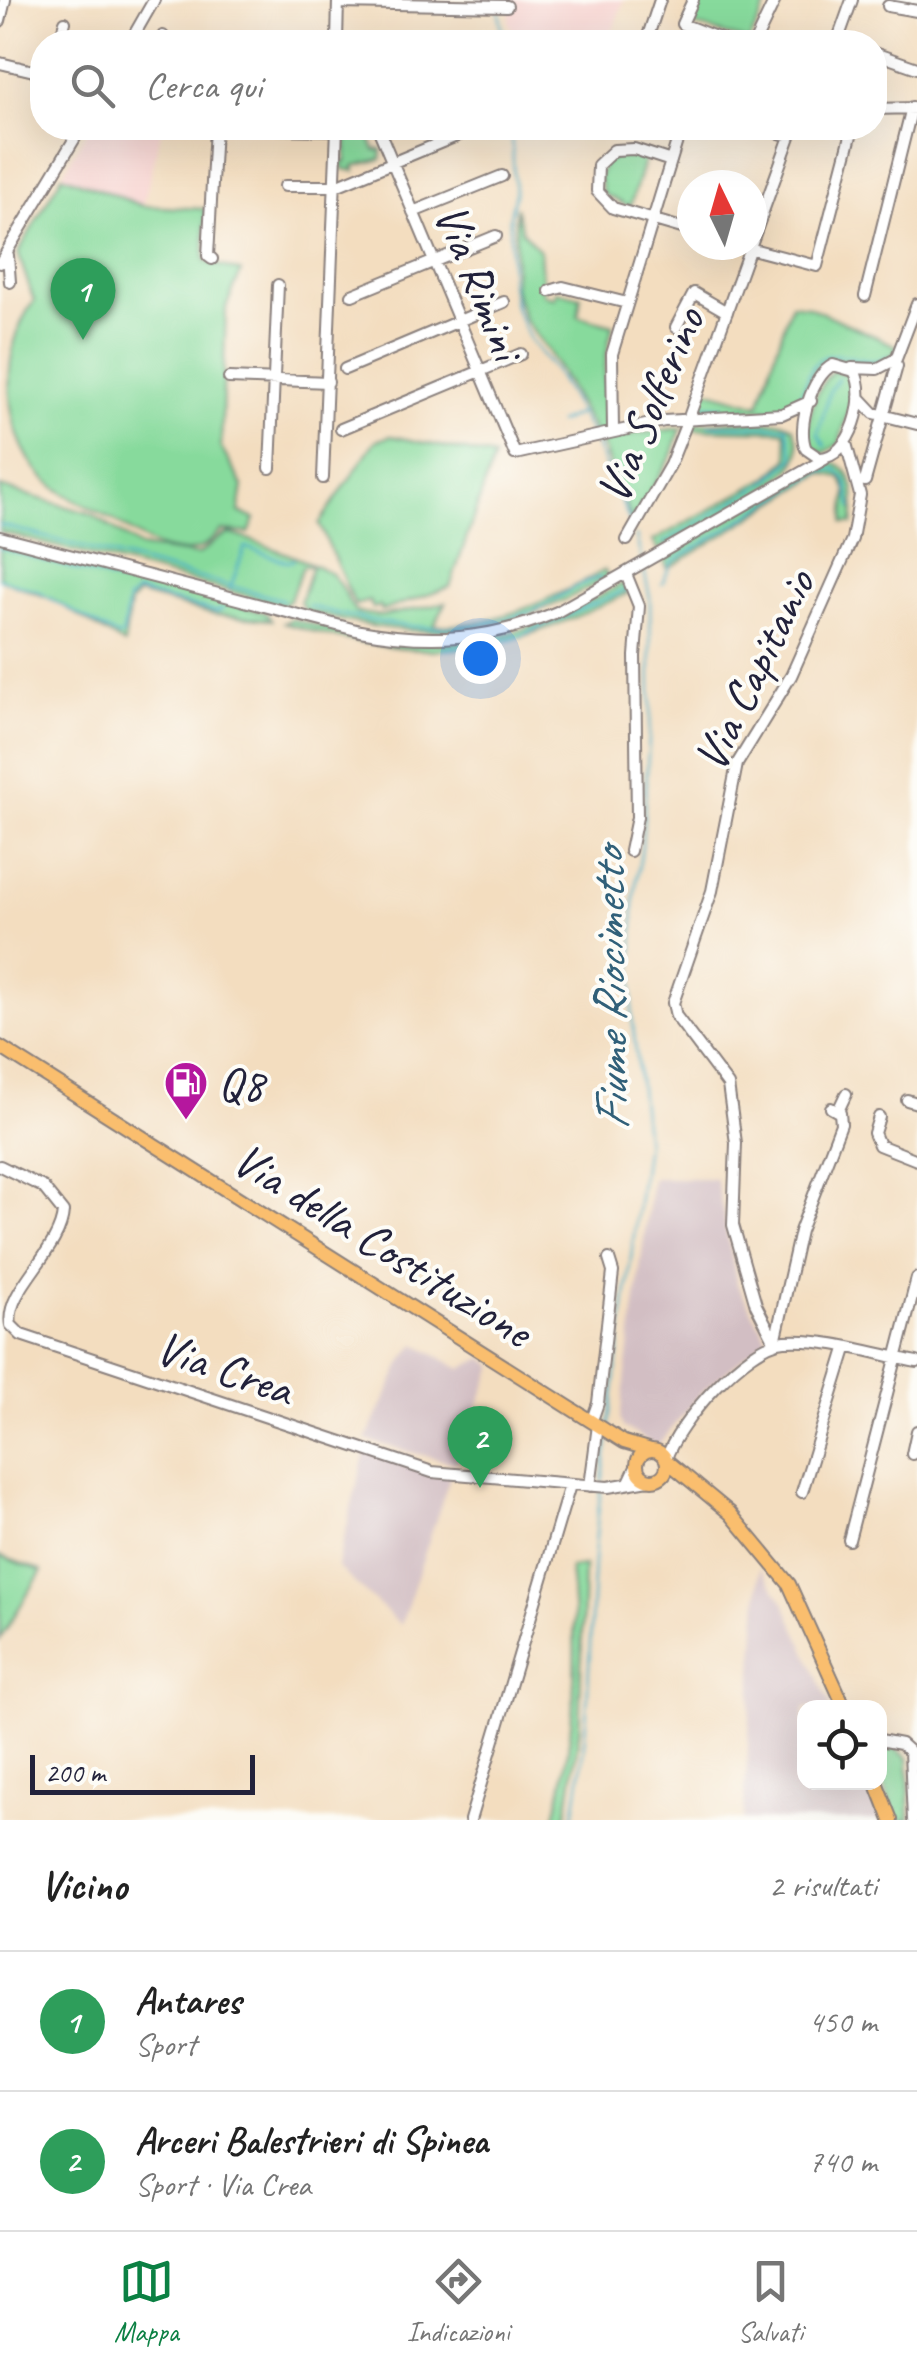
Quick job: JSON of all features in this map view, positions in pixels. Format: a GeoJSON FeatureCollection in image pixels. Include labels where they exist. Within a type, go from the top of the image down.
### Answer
{"type":"FeatureCollection","features":[{"type":"Feature","properties":{"kind":"main road","name":"Via della Costituzione"},"geometry":{"type":"LineString","coordinates":[[0,1047],[607,1430],[660,1455],[689,1483],[730,1513],[778,1569],[806,1616],[844,1700]]}},
{"type":"Feature","properties":{"kind":"main road","name":"Via della Costituzione"},"geometry":{"type":"LineString","coordinates":[[607,1430],[653,1480]]}},
{"type":"Feature","properties":{"kind":"main road"},"geometry":{"type":"LineString","coordinates":[[637,1463],[660,1455],[665,1473],[653,1480]]}},
{"type":"Feature","properties":{"kind":"main road"},"geometry":{"type":"LineString","coordinates":[[653,1480],[689,1483]]}},
{"type":"Feature","properties":{"kind":"main road"},"geometry":{"type":"LineString","coordinates":[[881,1790],[890,1817]]}},
{"type":"Feature","properties":{"kind":"street"},"geometry":{"type":"LineString","coordinates":[[137,30],[154,0]]}},
{"type":"Feature","properties":{"kind":"street"},"geometry":{"type":"LineString","coordinates":[[650,30],[660,0]]}},
{"type":"Feature","properties":{"kind":"street"},"geometry":{"type":"LineString","coordinates":[[692,0],[682,24],[697,30]]}},
{"type":"Feature","properties":{"kind":"street"},"geometry":{"type":"LineString","coordinates":[[761,30],[775,0]]}},
{"type":"Feature","properties":{"kind":"street"},"geometry":{"type":"LineString","coordinates":[[841,30],[852,0]]}},
{"type":"Feature","properties":{"kind":"street"},"geometry":{"type":"LineString","coordinates":[[338,30],[338,1],[501,6]]}},
{"type":"Feature","properties":{"kind":"street"},"geometry":{"type":"LineString","coordinates":[[888,6],[917,12]]}},
{"type":"Feature","properties":{"kind":"street"},"geometry":{"type":"LineString","coordinates":[[63,30],[65,22]]}},
{"type":"Feature","properties":{"kind":"street"},"geometry":{"type":"LineString","coordinates":[[887,58],[917,68]]}},
{"type":"Feature","properties":{"kind":"street"},"geometry":{"type":"LineString","coordinates":[[0,63],[30,70]]}},
{"type":"Feature","properties":{"kind":"street"},"geometry":{"type":"LineString","coordinates":[[865,296],[914,107],[887,108]]}},
{"type":"Feature","properties":{"kind":"street"},"geometry":{"type":"LineString","coordinates":[[10,282],[4,259],[74,140]]}},
{"type":"Feature","properties":{"kind":"street"},"geometry":{"type":"LineString","coordinates":[[212,259],[208,256],[215,140]]}},
{"type":"Feature","properties":{"kind":"street"},"geometry":{"type":"LineString","coordinates":[[323,478],[337,140]]}},
{"type":"Feature","properties":{"kind":"street","name":"Via Rimini"},"geometry":{"type":"LineString","coordinates":[[383,140],[512,452],[522,454],[613,430]]}},
{"type":"Feature","properties":{"kind":"street"},"geometry":{"type":"LineString","coordinates":[[285,186],[336,186],[446,140]]}},
{"type":"Feature","properties":{"kind":"street"},"geometry":{"type":"LineString","coordinates":[[677,140],[610,366],[613,430],[689,418],[770,416],[796,411],[811,401]]}},
{"type":"Feature","properties":{"kind":"street","name":"Via Solferino"},"geometry":{"type":"LineString","coordinates":[[767,205],[789,140]]}},
{"type":"Feature","properties":{"kind":"street"},"geometry":{"type":"LineString","coordinates":[[767,253],[818,266],[851,140]]}},
{"type":"Feature","properties":{"kind":"street"},"geometry":{"type":"LineString","coordinates":[[671,161],[620,148],[602,159],[596,172],[596,190],[605,204],[677,226]]}},
{"type":"Feature","properties":{"kind":"street"},"geometry":{"type":"LineString","coordinates":[[378,167],[385,160],[387,149]]}},
{"type":"Feature","properties":{"kind":"street"},"geometry":{"type":"LineString","coordinates":[[336,161],[341,172],[356,176]]}},
{"type":"Feature","properties":{"kind":"street"},"geometry":{"type":"LineString","coordinates":[[413,212],[502,176]]}},
{"type":"Feature","properties":{"kind":"street"},"geometry":{"type":"LineString","coordinates":[[352,295],[496,236]]}},
{"type":"Feature","properties":{"kind":"street","name":"Via Solferino"},"geometry":{"type":"LineString","coordinates":[[627,540],[689,418],[748,260]]}},
{"type":"Feature","properties":{"kind":"street"},"geometry":{"type":"LineString","coordinates":[[270,468],[278,285]]}},
{"type":"Feature","properties":{"kind":"street"},"geometry":{"type":"LineString","coordinates":[[550,291],[562,286],[627,303]]}},
{"type":"Feature","properties":{"kind":"street"},"geometry":{"type":"LineString","coordinates":[[676,326],[694,293],[728,312]]}},
{"type":"Feature","properties":{"kind":"street"},"geometry":{"type":"LineString","coordinates":[[344,369],[504,302]]}},
{"type":"Feature","properties":{"kind":"street"},"geometry":{"type":"LineString","coordinates":[[784,482],[800,461],[811,401],[824,369],[838,364],[882,368],[900,354],[917,304]]}},
{"type":"Feature","properties":{"kind":"street"},"geometry":{"type":"LineString","coordinates":[[341,428],[521,354]]}},
{"type":"Feature","properties":{"kind":"street","name":"Via Capitanio"},"geometry":{"type":"LineString","coordinates":[[775,1342],[756,1306],[733,1225],[736,1126],[728,1085],[676,1016],[673,1003],[712,891],[737,764],[791,676],[852,540],[860,508],[860,479],[897,366]]}},
{"type":"Feature","properties":{"kind":"street"},"geometry":{"type":"LineString","coordinates":[[0,538],[348,628],[424,639],[475,636],[528,623],[631,572],[827,458],[846,443],[858,396],[859,379],[851,368]]}},
{"type":"Feature","properties":{"kind":"street"},"geometry":{"type":"LineString","coordinates":[[229,378],[328,382]]}},
{"type":"Feature","properties":{"kind":"street"},"geometry":{"type":"LineString","coordinates":[[858,396],[878,415]]}},
{"type":"Feature","properties":{"kind":"street"},"geometry":{"type":"LineString","coordinates":[[852,420],[878,415],[917,424]]}},
{"type":"Feature","properties":{"kind":"street"},"geometry":{"type":"LineString","coordinates":[[770,416],[793,422],[812,455],[841,462],[860,479]]}},
{"type":"Feature","properties":{"kind":"street","name":"Via Capitanio"},"geometry":{"type":"LineString","coordinates":[[846,443],[860,479]]}},
{"type":"Feature","properties":{"kind":"street","name":"Via Solferino"},"geometry":{"type":"LineString","coordinates":[[630,851],[635,846],[637,816],[635,656],[639,606],[631,572]]}},
{"type":"Feature","properties":{"kind":"street"},"geometry":{"type":"LineString","coordinates":[[660,1455],[714,1390],[775,1342],[794,1253],[841,1124],[834,1109],[846,1094]]}},
{"type":"Feature","properties":{"kind":"street"},"geometry":{"type":"LineString","coordinates":[[879,1117],[874,1133],[879,1145],[917,1160]]}},
{"type":"Feature","properties":{"kind":"street","name":"Via Crea"},"geometry":{"type":"LineString","coordinates":[[0,1166],[42,1188],[64,1212],[60,1228],[5,1323],[31,1339],[403,1464],[452,1474],[591,1486],[653,1480]]}},
{"type":"Feature","properties":{"kind":"street"},"geometry":{"type":"LineString","coordinates":[[591,1486],[607,1430],[598,1403],[613,1272],[608,1259]]}},
{"type":"Feature","properties":{"kind":"street"},"geometry":{"type":"LineString","coordinates":[[848,1540],[917,1278]]}},
{"type":"Feature","properties":{"kind":"street"},"geometry":{"type":"LineString","coordinates":[[775,1342],[917,1362]]}},
{"type":"Feature","properties":{"kind":"street"},"geometry":{"type":"LineString","coordinates":[[802,1492],[846,1349]]}},
{"type":"Feature","properties":{"kind":"street"},"geometry":{"type":"LineString","coordinates":[[912,1454],[917,1431]]}},
{"type":"Feature","properties":{"kind":"street"},"geometry":{"type":"LineString","coordinates":[[628,1483],[637,1463]]}},
{"type":"Feature","properties":{"kind":"street"},"geometry":{"type":"LineString","coordinates":[[470,1820],[570,1484]]}},
{"type":"Feature","properties":{"kind":"street"},"geometry":{"type":"LineString","coordinates":[[887,1746],[910,1752],[913,1820]]}},
{"type":"Feature","properties":{"kind":"shaded area"},"geometry":{"type":"Polygon","coordinates":[[[511,0],[624,0],[613,30],[512,30],[511,0]]]}},
{"type":"Feature","properties":{"kind":"shaded area"},"geometry":{"type":"Polygon","coordinates":[[[82,140],[159,140],[143,206],[62,175],[82,140]]]}},
{"type":"Feature","properties":{"kind":"shaded area"},"geometry":{"type":"Polygon","coordinates":[[[652,1178],[716,1178],[737,1284],[767,1338],[702,1392],[657,1446],[623,1427],[620,1418],[652,1178]]]}},
{"type":"Feature","properties":{"kind":"shaded area"},"geometry":{"type":"Polygon","coordinates":[[[416,1344],[461,1369],[483,1358],[494,1366],[456,1464],[366,1440],[404,1358],[416,1344]]]}},
{"type":"Feature","properties":{"kind":"shaded area"},"geometry":{"type":"Polygon","coordinates":[[[365,1451],[451,1474],[401,1625],[337,1567],[365,1451]]]}},
{"type":"Feature","properties":{"kind":"shaded area"},"geometry":{"type":"Polygon","coordinates":[[[760,1568],[784,1602],[828,1700],[797,1700],[797,1790],[867,1790],[882,1820],[743,1820],[760,1568]]]}},
{"type":"Feature","properties":{"kind":"green space"},"geometry":{"type":"Polygon","coordinates":[[[700,0],[769,0],[755,30],[710,30],[690,24],[700,0]]]}},
{"type":"Feature","properties":{"kind":"green space"},"geometry":{"type":"Polygon","coordinates":[[[347,140],[371,140],[375,150],[382,150],[381,159],[354,166],[355,171],[344,169],[341,162],[346,162],[347,140]]]}},
{"type":"Feature","properties":{"kind":"green space"},"geometry":{"type":"Polygon","coordinates":[[[625,152],[645,158],[630,207],[603,194],[599,177],[604,163],[625,152]]]}},
{"type":"Feature","properties":{"kind":"green space"},"geometry":{"type":"Polygon","coordinates":[[[62,175],[143,206],[205,209],[205,261],[241,272],[226,307],[221,448],[243,486],[239,512],[255,519],[249,533],[222,531],[204,546],[190,551],[158,547],[59,490],[28,457],[18,436],[10,389],[15,341],[34,301],[18,253],[62,175]]]}},
{"type":"Feature","properties":{"kind":"green space"},"geometry":{"type":"Polygon","coordinates":[[[516,207],[522,231],[540,251],[543,294],[555,298],[556,291],[581,297],[578,316],[613,325],[604,381],[608,437],[681,428],[672,456],[632,521],[602,445],[549,352],[524,319],[514,288],[516,207]]]}},
{"type":"Feature","properties":{"kind":"green space"},"geometry":{"type":"Polygon","coordinates":[[[791,304],[807,306],[899,347],[877,363],[823,364],[813,375],[804,402],[777,410],[697,409],[700,388],[759,405],[791,304]]]}},
{"type":"Feature","properties":{"kind":"green space"},"geometry":{"type":"Polygon","coordinates":[[[833,371],[850,375],[854,391],[839,444],[824,453],[812,448],[808,430],[821,385],[833,371]]]}},
{"type":"Feature","properties":{"kind":"green space"},"geometry":{"type":"Polygon","coordinates":[[[782,422],[793,427],[799,446],[797,458],[789,470],[755,496],[658,550],[653,541],[767,478],[789,458],[785,431],[685,429],[689,424],[782,422]]]}},
{"type":"Feature","properties":{"kind":"green space"},"geometry":{"type":"Polygon","coordinates":[[[391,436],[494,457],[450,587],[382,611],[380,606],[373,608],[369,601],[355,605],[319,524],[375,441],[391,436]]]}},
{"type":"Feature","properties":{"kind":"green space"},"geometry":{"type":"Polygon","coordinates":[[[834,463],[852,481],[853,524],[844,523],[847,491],[841,477],[822,473],[668,569],[664,561],[674,553],[813,467],[834,463]]]}},
{"type":"Feature","properties":{"kind":"green space"},"geometry":{"type":"Polygon","coordinates":[[[0,487],[92,514],[140,547],[197,555],[225,535],[247,539],[330,573],[356,612],[381,616],[446,603],[434,626],[502,616],[544,601],[605,570],[608,577],[569,598],[496,624],[461,630],[388,628],[305,611],[300,602],[312,566],[303,566],[290,599],[282,605],[0,532],[0,487]]]}},
{"type":"Feature","properties":{"kind":"green space"},"geometry":{"type":"Polygon","coordinates":[[[0,543],[118,574],[129,583],[146,581],[266,613],[271,620],[215,615],[138,594],[130,603],[124,645],[54,600],[0,579],[0,543]]]}},
{"type":"Feature","properties":{"kind":"green space"},"geometry":{"type":"Polygon","coordinates":[[[623,583],[628,593],[580,615],[537,632],[459,649],[379,646],[284,623],[291,619],[383,639],[462,641],[499,636],[537,624],[623,583]]]}},
{"type":"Feature","properties":{"kind":"green space"},"geometry":{"type":"Polygon","coordinates":[[[0,1556],[42,1571],[0,1639],[0,1556]]]}},
{"type":"Feature","properties":{"kind":"green space"},"geometry":{"type":"Polygon","coordinates":[[[584,1566],[579,1732],[566,1820],[554,1820],[567,1758],[573,1695],[570,1568],[584,1566]]]}},
{"type":"Feature","properties":{"kind":"green space"},"geometry":{"type":"Polygon","coordinates":[[[892,1746],[908,1758],[910,1820],[895,1820],[886,1790],[887,1748],[892,1746]]]}},
{"type":"Feature","properties":{"kind":"waterway","name":"Fiume Riocimetto"},"geometry":{"type":"LineString","coordinates":[[499,11],[502,30]]}},
{"type":"Feature","properties":{"kind":"waterway","name":"Fiume Riocimetto"},"geometry":{"type":"LineString","coordinates":[[512,140],[515,193],[510,217],[511,285],[516,310],[530,340],[555,371],[591,433]]}},
{"type":"Feature","properties":{"kind":"waterway"},"geometry":{"type":"LineString","coordinates":[[789,404],[800,395],[819,360],[836,355],[870,360],[887,356]]}},
{"type":"Feature","properties":{"kind":"waterway"},"geometry":{"type":"LineString","coordinates":[[825,446],[818,434],[830,390],[838,379]]}},
{"type":"Feature","properties":{"kind":"waterway"},"geometry":{"type":"LineString","coordinates":[[704,405],[723,406]]}},
{"type":"Feature","properties":{"kind":"waterway"},"geometry":{"type":"LineString","coordinates":[[558,423],[580,413]]}},
{"type":"Feature","properties":{"kind":"waterway"},"geometry":{"type":"LineString","coordinates":[[663,543],[762,485],[794,458],[787,427],[709,425]]}},
{"type":"Feature","properties":{"kind":"waterway","name":"Fiume Riocimetto"},"geometry":{"type":"LineString","coordinates":[[594,440],[631,524]]}},
{"type":"Feature","properties":{"kind":"waterway"},"geometry":{"type":"LineString","coordinates":[[662,584],[672,562],[821,471],[836,469],[846,480],[852,508]]}},
{"type":"Feature","properties":{"kind":"waterway"},"geometry":{"type":"LineString","coordinates":[[0,525],[283,600]]}},
{"type":"Feature","properties":{"kind":"waterway","name":"Fiume Riocimetto"},"geometry":{"type":"LineString","coordinates":[[636,536],[641,558]]}},
{"type":"Feature","properties":{"kind":"waterway"},"geometry":{"type":"LineString","coordinates":[[230,589],[245,547],[288,562],[294,560]]}},
{"type":"Feature","properties":{"kind":"waterway"},"geometry":{"type":"LineString","coordinates":[[0,548],[126,584]]}},
{"type":"Feature","properties":{"kind":"waterway","name":"Fiume Riocimetto"},"geometry":{"type":"LineString","coordinates":[[609,1426],[646,1143],[632,1016],[634,897],[642,846],[651,710],[650,598],[643,565]]}},
{"type":"Feature","properties":{"kind":"waterway"},"geometry":{"type":"LineString","coordinates":[[308,606],[391,624],[473,626],[528,613],[585,582],[602,578]]}},
{"type":"Feature","properties":{"kind":"waterway"},"geometry":{"type":"LineString","coordinates":[[0,579],[37,591],[118,637],[123,634],[128,600],[137,592],[216,612],[223,609]]}},
{"type":"Feature","properties":{"kind":"waterway"},"geometry":{"type":"LineString","coordinates":[[443,650],[511,640],[628,589]]}},
{"type":"Feature","properties":{"kind":"waterway","name":"Fiume Riocimetto"},"geometry":{"type":"LineString","coordinates":[[602,1481],[608,1439]]}},
{"type":"Feature","properties":{"kind":"waterway","name":"Fiume Riocimetto"},"geometry":{"type":"LineString","coordinates":[[573,1820],[585,1737],[601,1489]]}},
{"type":"Feature","properties":{"kind":"place","name":"Antares"},"geometry":{"type":"Point","coordinates":[83,340]}},
{"type":"Feature","properties":{"kind":"place","name":"Q8"},"geometry":{"type":"Point","coordinates":[186,1121]}},
{"type":"Feature","properties":{"kind":"place","name":"Arceri Balestrieri di Spinea"},"geometry":{"type":"Point","coordinates":[480,1488]}}]}
